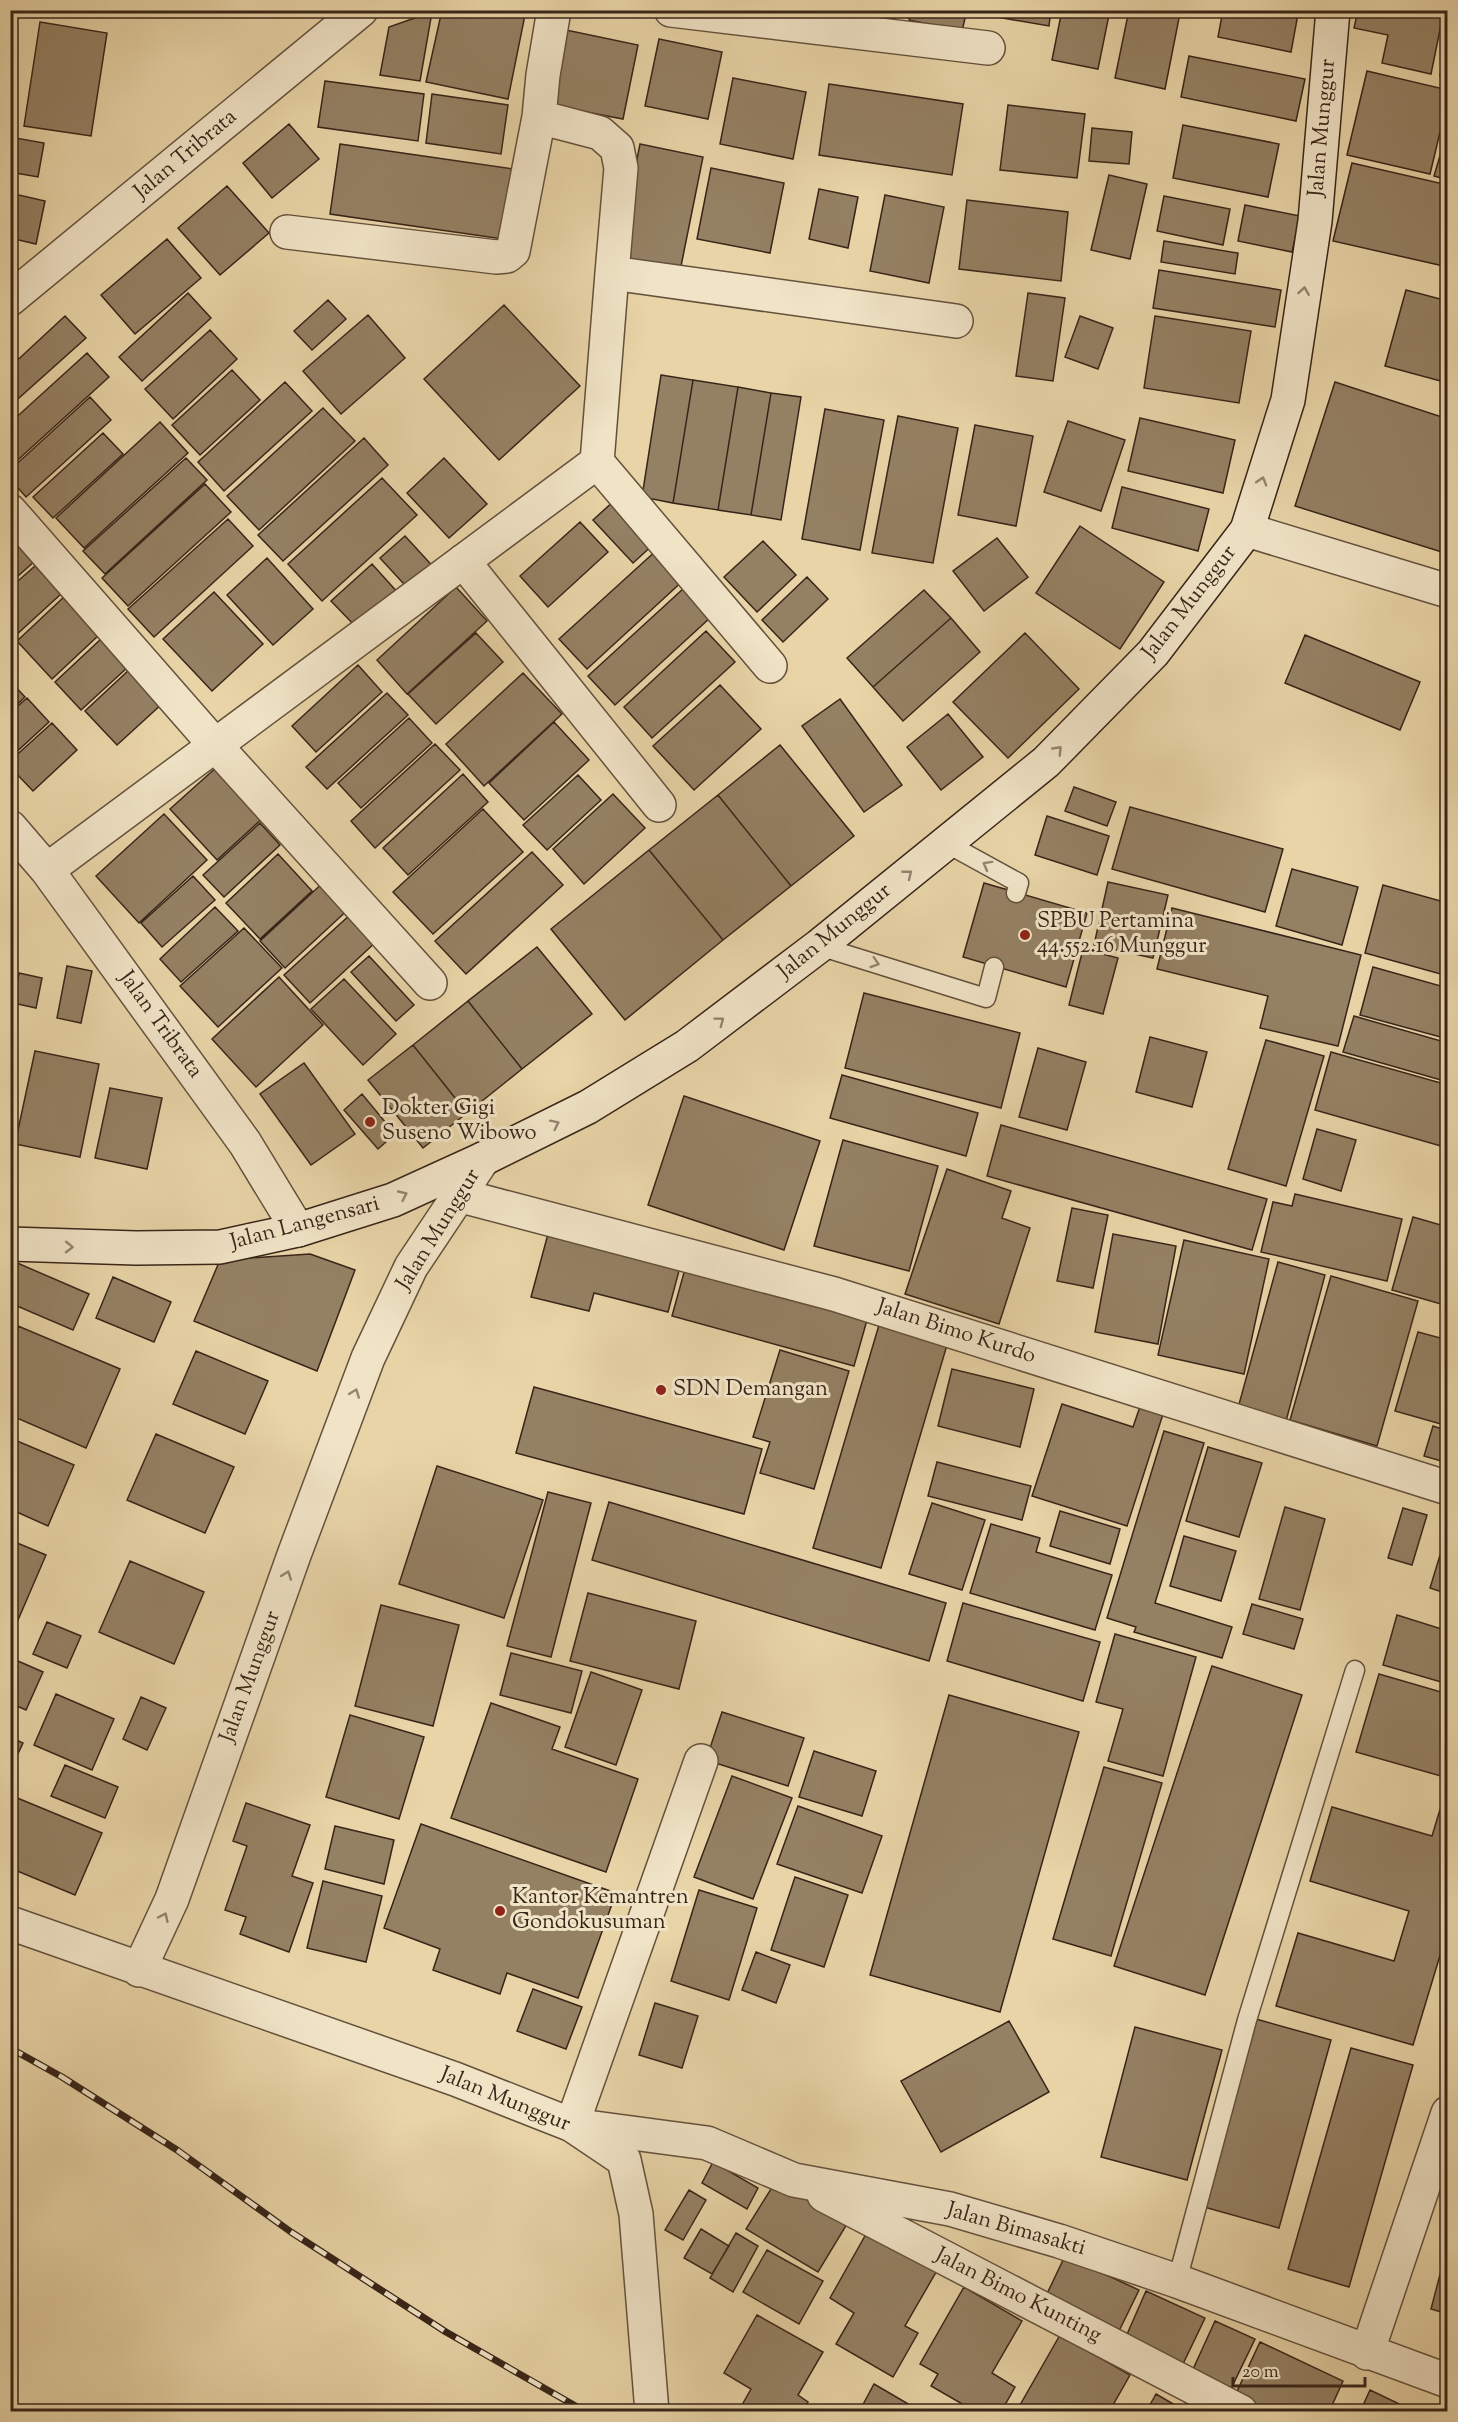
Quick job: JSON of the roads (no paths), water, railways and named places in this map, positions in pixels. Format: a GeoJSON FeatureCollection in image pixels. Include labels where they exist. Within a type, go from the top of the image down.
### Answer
{"type":"FeatureCollection","features":[{"type":"Feature","properties":{"kind":"street","name":"Jalan Tribrata"},"geometry":{"type":"LineString","coordinates":[[10,299],[361,10]]}},
{"type":"Feature","properties":{"kind":"street"},"geometry":{"type":"LineString","coordinates":[[287,232],[496,257],[507,256],[513,251],[539,117],[543,75],[554,10]]}},
{"type":"Feature","properties":{"kind":"street"},"geometry":{"type":"LineString","coordinates":[[671,10],[988,48]]}},
{"type":"Feature","properties":{"kind":"street","name":"Jalan Munggur"},"geometry":{"type":"LineString","coordinates":[[651,2412],[636,2214],[624,2160],[572,2125],[455,2079],[139,1970],[172,1899],[294,1555],[368,1358],[411,1267],[483,1159],[588,1107],[687,1047],[819,946],[1046,762],[1153,653],[1247,530],[1288,400],[1315,221],[1333,10]]}},
{"type":"Feature","properties":{"kind":"street"},"geometry":{"type":"LineString","coordinates":[[539,117],[600,134],[617,148],[621,168],[597,462],[770,666]]}},
{"type":"Feature","properties":{"kind":"street"},"geometry":{"type":"LineString","coordinates":[[612,273],[956,321]]}},
{"type":"Feature","properties":{"kind":"street"},"geometry":{"type":"LineString","coordinates":[[47,870],[597,462]]}},
{"type":"Feature","properties":{"kind":"street"},"geometry":{"type":"LineString","coordinates":[[10,511],[215,746],[430,983]]}},
{"type":"Feature","properties":{"kind":"street"},"geometry":{"type":"LineString","coordinates":[[1247,530],[1448,591]]}},
{"type":"Feature","properties":{"kind":"street"},"geometry":{"type":"LineString","coordinates":[[463,561],[659,804]]}},
{"type":"Feature","properties":{"kind":"street","name":"Jalan Tribrata"},"geometry":{"type":"LineString","coordinates":[[10,827],[47,870],[245,1143],[298,1230]]}},
{"type":"Feature","properties":{"kind":"street","name":"Jalan Langensari"},"geometry":{"type":"LineString","coordinates":[[10,1244],[136,1248],[220,1247],[298,1230],[393,1200],[483,1159]]}},
{"type":"Feature","properties":{"kind":"street","name":"Jalan Bimo Kurdo"},"geometry":{"type":"LineString","coordinates":[[458,1195],[834,1294],[1448,1488]]}},
{"type":"Feature","properties":{"kind":"street"},"geometry":{"type":"LineString","coordinates":[[572,2125],[701,1761]]}},
{"type":"Feature","properties":{"kind":"street"},"geometry":{"type":"LineString","coordinates":[[10,1923],[139,1970]]}},
{"type":"Feature","properties":{"kind":"street"},"geometry":{"type":"LineString","coordinates":[[1367,2353],[1448,2113]]}},
{"type":"Feature","properties":{"kind":"street","name":"Jalan Bimasakti"},"geometry":{"type":"LineString","coordinates":[[572,2125],[707,2143],[794,2180],[950,2209],[1059,2241],[1177,2281],[1448,2382]]}},
{"type":"Feature","properties":{"kind":"street","name":"Jalan Bimo Kunting"},"geometry":{"type":"LineString","coordinates":[[794,2180],[1241,2412]]}},
{"type":"Feature","properties":{"kind":"lane"},"geometry":{"type":"LineString","coordinates":[[946,843],[1019,883],[1016,893]]}},
{"type":"Feature","properties":{"kind":"lane"},"geometry":{"type":"LineString","coordinates":[[819,946],[986,998],[994,967]]}},
{"type":"Feature","properties":{"kind":"lane"},"geometry":{"type":"LineString","coordinates":[[1177,2281],[1247,2020],[1355,1670]]}},
{"type":"Feature","properties":{"kind":"railway"},"geometry":{"type":"LineString","coordinates":[[10,2048],[62,2077],[177,2150],[291,2232],[446,2332],[586,2412]]}},
{"type":"Feature","properties":{"kind":"place","name":"SPBU Pertamina 44.552.16 Munggur"},"geometry":{"type":"Point","coordinates":[1025,935]}},
{"type":"Feature","properties":{"kind":"place","name":"Dokter Gigi Suseno Wibowo"},"geometry":{"type":"Point","coordinates":[370,1122]}},
{"type":"Feature","properties":{"kind":"place","name":"SDN Demangan"},"geometry":{"type":"Point","coordinates":[661,1390]}},
{"type":"Feature","properties":{"kind":"place","name":"Kantor Kemantren Gondokusuman"},"geometry":{"type":"Point","coordinates":[500,1911]}}]}
